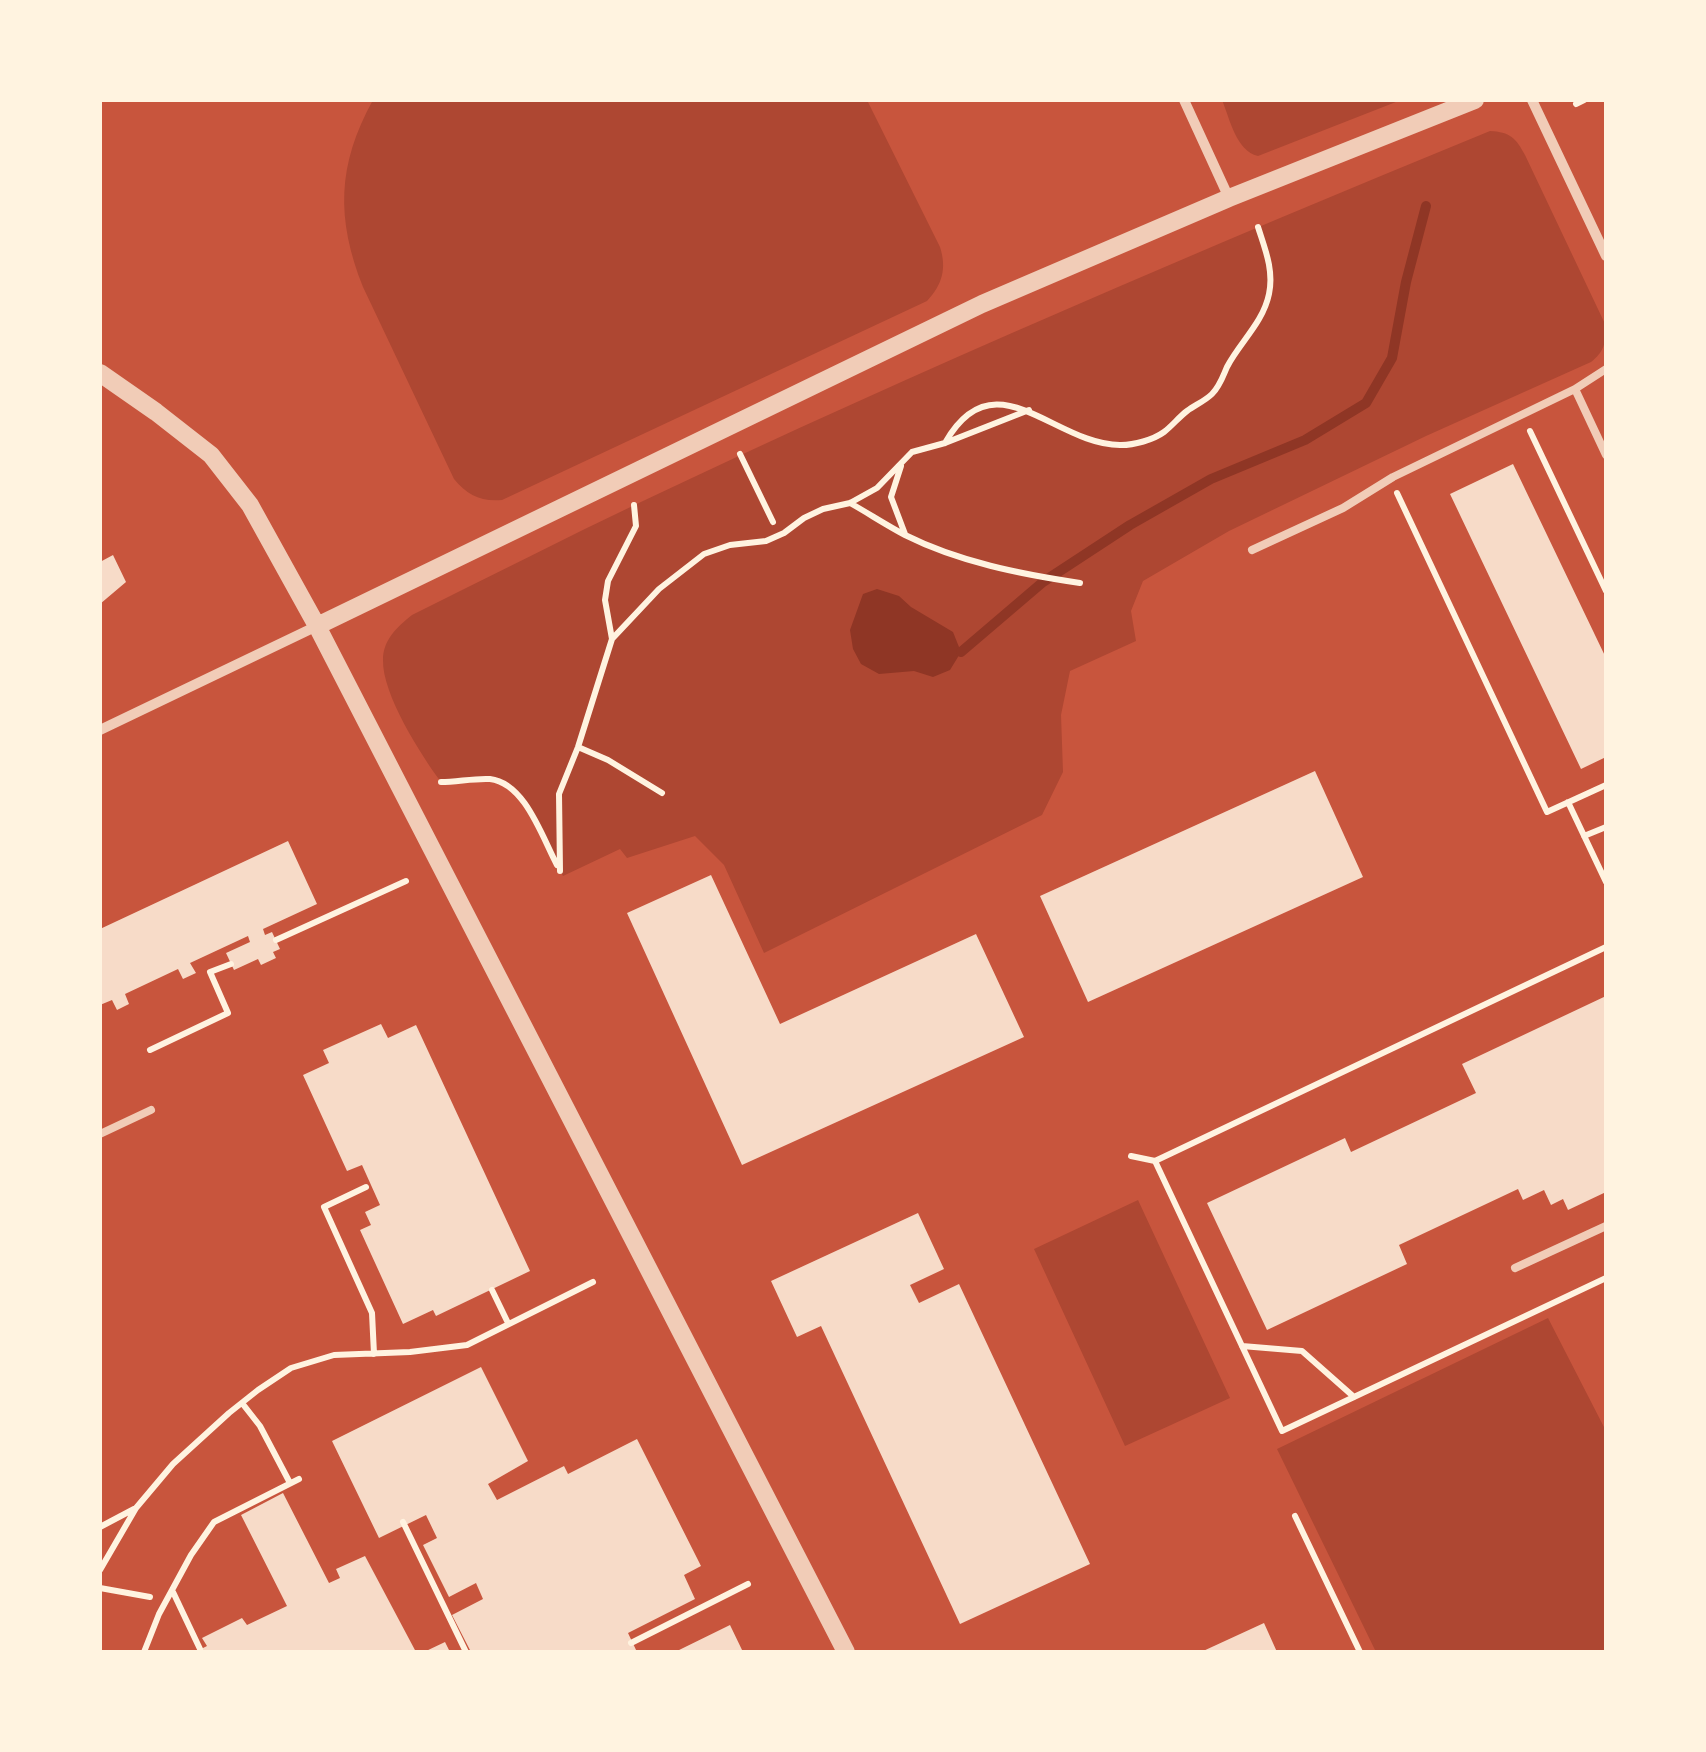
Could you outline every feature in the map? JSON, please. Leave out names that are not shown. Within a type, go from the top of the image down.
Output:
[{"type":"street","points":[[1184,100],[1229,198]]},
{"type":"street","points":[[100,730],[982,304],[1229,198],[1475,100]]},
{"type":"street","points":[[1532,100],[1606,256]]},
{"type":"street","points":[[100,373],[210,454],[250,505],[317,626],[846,1652]]},
{"type":"lane","points":[[1252,550],[1343,508],[1393,476],[1574,389],[1606,369]]},
{"type":"lane","points":[[1574,389],[1606,455]]},
{"type":"lane","points":[[100,1134],[151,1110]]},
{"type":"lane","points":[[1515,1268],[1606,1226]]},
{"type":"path","points":[[945,444],[960,420],[973,411],[999,405],[1029,410],[1080,436],[1120,446],[1143,442],[1164,432],[1217,388],[1260,319],[1269,295],[1271,268],[1258,227]]},
{"type":"path","points":[[905,535],[891,498],[906,457],[1029,410]]},
{"type":"path","points":[[1540,424],[1530,430],[1606,591]]},
{"type":"path","points":[[740,454],[772,522]]},
{"type":"path","points":[[441,782],[490,779],[509,785],[523,800],[560,871],[559,794],[612,639],[659,589],[704,554],[730,545],[766,541],[784,533],[804,518],[850,503],[876,488],[901,465]]},
{"type":"path","points":[[1412,486],[1397,493],[1547,812],[1605,788]]},
{"type":"path","points":[[850,503],[905,535],[950,554],[1022,574],[1080,583]]},
{"type":"path","points":[[612,639],[605,600],[608,582],[636,526],[634,505]]},
{"type":"path","points":[[578,747],[608,760],[662,793]]},
{"type":"path","points":[[1568,802],[1606,882]]},
{"type":"path","points":[[1584,836],[1606,827]]},
{"type":"path","points":[[276,940],[406,880]]},
{"type":"path","points":[[1131,1156],[1155,1160],[1606,947]]},
{"type":"path","points":[[150,1050],[228,1014],[210,972],[230,964]]},
{"type":"path","points":[[1155,1160],[1282,1432],[1606,1278]]},
{"type":"path","points":[[366,1187],[324,1206],[372,1314],[374,1354]]},
{"type":"path","points":[[100,1570],[136,1508],[173,1464],[242,1403],[291,1368],[334,1355],[466,1345],[593,1282]]},
{"type":"path","points":[[492,1290],[508,1323]]},
{"type":"path","points":[[1242,1346],[1302,1350],[1354,1397]]},
{"type":"path","points":[[242,1403],[260,1426],[290,1483]]},
{"type":"path","points":[[144,1652],[191,1555],[214,1522],[298,1479]]},
{"type":"path","points":[[100,1527],[136,1508]]},
{"type":"path","points":[[1295,1516],[1360,1652]]},
{"type":"path","points":[[403,1522],[466,1652]]},
{"type":"path","points":[[631,1643],[748,1584]]},
{"type":"path","points":[[100,1588],[150,1597]]},
{"type":"path","points":[[172,1591],[200,1649]]},
{"type":"shaded area","points":[[373,100],[867,100],[940,247],[942,276],[927,301],[502,500],[481,498],[454,479],[354,262],[344,192],[352,147]]},
{"type":"shaded area","points":[[1222,100],[1401,100],[1258,156],[1239,141]]},
{"type":"shaded area","points":[[1490,131],[1512,137],[1525,155],[1606,326],[1601,351],[1591,362],[1229,531],[1143,581],[1131,611],[1136,641],[1070,671],[1061,715],[1063,772],[1042,815],[764,953],[724,865],[695,836],[627,858],[620,849],[563,876],[529,811],[509,785],[481,780],[441,782],[404,724],[389,690],[383,660],[388,640],[412,615],[614,515],[853,404]]},
{"type":"shaded area","points":[[877,589],[899,596],[953,632],[961,652],[950,670],[933,677],[914,671],[879,674],[861,664],[850,630],[863,594]]},
{"type":"shaded area","points":[[1138,1200],[1230,1398],[1125,1446],[1034,1249]]},
{"type":"shaded area","points":[[1548,1318],[1606,1431],[1606,1652],[1376,1652],[1277,1449]]},
{"type":"building","points":[[1513,464],[1606,658],[1606,757],[1581,769],[1450,494]]},
{"type":"building","points":[[113,555],[126,582],[100,604],[100,562]]},
{"type":"building","points":[[1315,771],[1363,877],[1088,1002],[1040,896]]},
{"type":"building","points":[[288,841],[317,904],[263,929],[265,935],[272,932],[280,949],[273,952],[276,958],[261,965],[258,959],[234,970],[226,953],[250,942],[248,936],[190,963],[196,973],[183,979],[178,969],[125,994],[129,1004],[117,1010],[112,1000],[100,1005],[100,929]]},
{"type":"building","points":[[711,875],[780,1024],[976,934],[1024,1037],[742,1165],[627,913]]},
{"type":"building","points":[[1606,996],[1606,1192],[1568,1210],[1563,1199],[1551,1205],[1544,1190],[1523,1200],[1518,1189],[1399,1245],[1407,1264],[1267,1330],[1207,1203],[1345,1138],[1351,1152],[1476,1093],[1462,1064]]},
{"type":"building","points":[[381,1024],[388,1038],[416,1025],[530,1271],[436,1316],[433,1310],[403,1324],[360,1230],[371,1225],[365,1212],[380,1205],[362,1165],[347,1171],[303,1075],[329,1063],[323,1050]]},
{"type":"building","points":[[918,1213],[944,1269],[910,1285],[919,1303],[959,1284],[1090,1564],[960,1624],[821,1326],[797,1337],[771,1281]]},
{"type":"building","points":[[481,1367],[528,1461],[488,1484],[497,1500],[564,1466],[568,1474],[637,1439],[701,1566],[684,1575],[695,1599],[628,1633],[637,1652],[471,1652],[452,1615],[483,1599],[476,1583],[449,1597],[423,1545],[437,1538],[426,1515],[379,1538],[332,1441]]},
{"type":"building","points":[[283,1493],[329,1583],[340,1578],[336,1569],[365,1556],[416,1652],[195,1652],[207,1646],[202,1638],[242,1618],[247,1625],[287,1606],[241,1515]]},
{"type":"building","points":[[1264,1623],[1277,1652],[1201,1652]]},
{"type":"building","points":[[730,1625],[743,1652],[675,1652]]},
{"type":"building","points":[[445,1642],[450,1652],[424,1652]]},
{"type":"waterway","points":[[961,652],[1043,582],[1130,525],[1211,479],[1305,440],[1366,403],[1392,358],[1426,206]]}]
